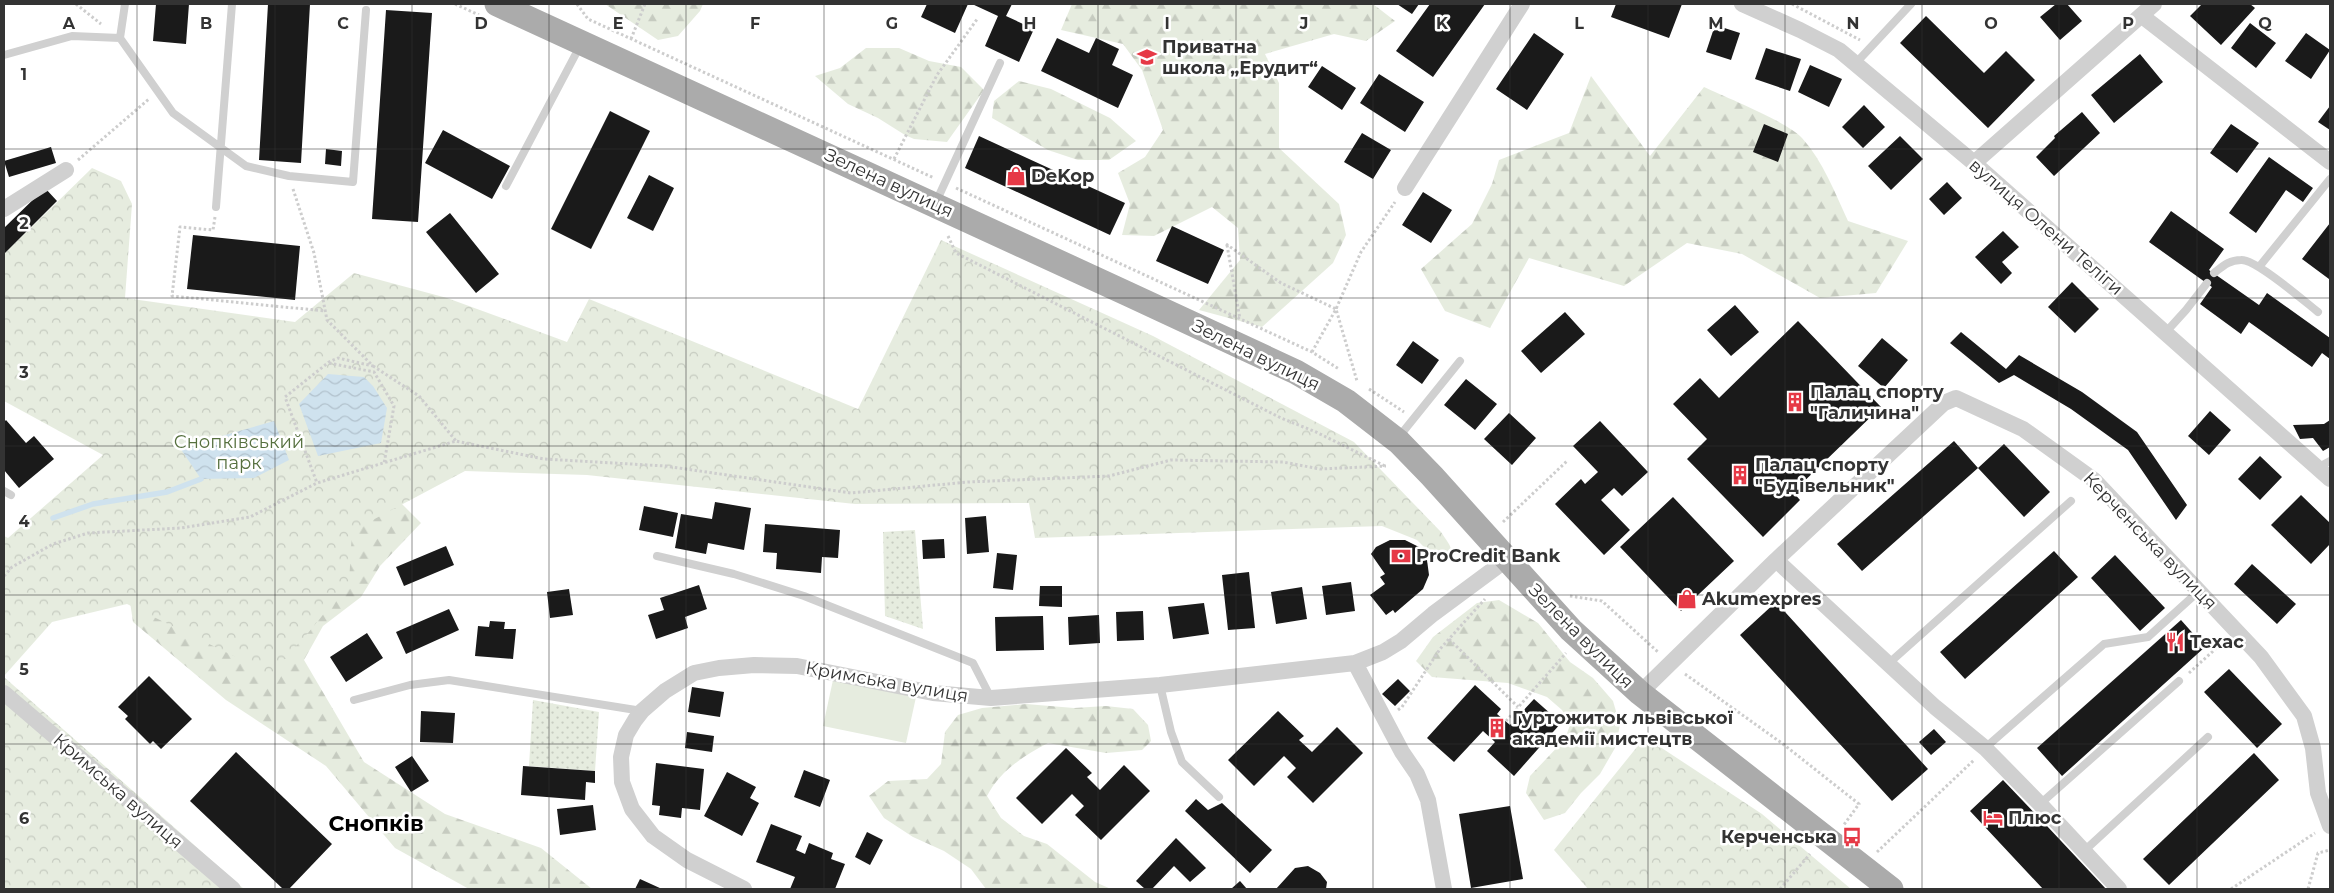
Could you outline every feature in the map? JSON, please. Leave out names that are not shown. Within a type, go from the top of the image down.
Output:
[{"type":"main road","name":"Зелена вулиця","points":[[497,4],[935,204],[1296,372],[1346,401],[1396,440],[1432,476],[1571,630],[1640,693],[1892,889]]},
{"type":"street","points":[[1405,188],[1522,4]]},
{"type":"street","name":"вулиця Олени Теліги","points":[[1742,4],[1839,50],[1974,163],[2166,332],[2324,464],[2330,479]]},
{"type":"street","points":[[1974,163],[2154,4]]},
{"type":"street","points":[[2142,16],[2330,162]]},
{"type":"street","points":[[4,209],[66,170]]},
{"type":"street","name":"Керченська вулиця","points":[[1640,693],[1776,560],[1944,403],[1956,398],[2023,429],[2094,480],[2261,657],[2304,716],[2313,748],[2318,793],[2330,823]]},
{"type":"street","name":"Кримська вулиця","points":[[744,889],[687,860],[653,836],[632,809],[622,782],[621,757],[626,735],[642,711],[665,691],[694,673],[719,668],[754,665],[797,666],[933,693],[991,698],[1160,685],[1355,663],[1383,652],[1401,641],[1430,610],[1506,560]]},
{"type":"street","points":[[1776,560],[1888,664],[1985,748],[2119,889]]},
{"type":"street","points":[[1355,663],[1384,718],[1417,774],[1428,800],[1444,889]]},
{"type":"street","name":"Кримська вулиця","points":[[4,693],[233,889]]},
{"type":"lane","points":[[125,4],[120,38],[173,113],[246,166],[289,176],[353,182],[366,10]]},
{"type":"lane","points":[[216,208],[232,4]]},
{"type":"lane","points":[[1855,64],[1911,4]]},
{"type":"lane","points":[[4,55],[72,36],[120,38]]},
{"type":"lane","points":[[506,186],[582,43]]},
{"type":"lane","points":[[935,204],[1000,63]]},
{"type":"lane","points":[[2259,267],[2330,179]]},
{"type":"lane","points":[[2214,273],[2226,263],[2242,259],[2259,267],[2318,312]]},
{"type":"lane","points":[[2166,332],[2207,283]]},
{"type":"lane","points":[[1396,440],[1460,361]]},
{"type":"lane","points":[[4,491],[11,495]]},
{"type":"lane","points":[[1888,664],[2071,501]]},
{"type":"lane","points":[[657,556],[734,574],[804,596],[973,663],[991,698]]},
{"type":"lane","points":[[1985,748],[2104,644],[2148,637],[2200,591]]},
{"type":"lane","points":[[354,700],[410,685],[448,680],[642,711]]},
{"type":"lane","points":[[2040,804],[2179,681]]},
{"type":"lane","points":[[1160,685],[1171,732],[1182,762],[1219,797]]},
{"type":"lane","points":[[2082,852],[2208,737]]},
{"type":"path","points":[[76,4],[120,38]]},
{"type":"path","points":[[577,4],[588,19],[939,180]]},
{"type":"path","points":[[632,39],[645,4]]},
{"type":"path","points":[[1792,4],[1856,36],[1869,48]]},
{"type":"path","points":[[894,159],[937,75],[978,18]]},
{"type":"path","points":[[66,170],[144,103]]},
{"type":"path","points":[[289,176],[314,253],[327,320],[373,366],[418,396],[456,441]]},
{"type":"path","points":[[1312,352],[1336,309],[1360,252],[1405,188]]},
{"type":"path","points":[[216,208],[213,230],[180,227],[172,296],[325,311]]},
{"type":"path","points":[[4,576],[12,567],[53,544],[88,533],[181,528],[250,517],[317,483],[456,441],[544,459],[665,466],[851,493],[968,482],[1109,476],[1171,460],[1283,462],[1320,469],[1386,466],[1316,432],[1264,410],[956,253],[946,231]]},
{"type":"path","points":[[1240,319],[1226,244],[1281,283],[1336,309],[1357,381]]},
{"type":"path","points":[[317,483],[285,397],[329,362],[338,358],[373,366]]},
{"type":"path","points":[[329,362],[374,372],[394,406],[384,464]]},
{"type":"path","points":[[1500,524],[1567,461]]},
{"type":"path","points":[[1567,595],[1602,601],[1661,655]]},
{"type":"path","points":[[1384,718],[1402,707],[1440,649],[1487,598]]},
{"type":"path","points":[[2179,681],[2237,631]]},
{"type":"path","points":[[1449,639],[1518,707]]},
{"type":"path","points":[[1506,721],[1567,652]]},
{"type":"path","points":[[1681,670],[1783,744],[1858,804],[1842,828]]},
{"type":"path","points":[[1874,855],[1985,748]]},
{"type":"path","points":[[2230,889],[2296,848],[2330,823]]},
{"type":"path","points":[[1780,889],[1815,848]]},
{"type":"path","points":[[2308,889],[2318,853],[2330,850]]},
{"type":"green space","points":[[605,4],[703,4],[700,11],[678,36],[658,40]]},
{"type":"green space","points":[[1072,4],[1373,4],[1395,21],[1366,41],[1334,34],[1265,54],[1279,83],[1279,148],[1339,204],[1346,235],[1333,263],[1262,327],[1199,310],[1240,260],[1238,228],[1212,207],[1154,236],[1122,235],[1130,204],[1118,173],[1145,157],[1163,130],[1142,70],[1123,44],[1061,30]]},
{"type":"green space","points":[[866,48],[899,48],[929,61],[961,67],[984,90],[947,142],[914,139],[878,118],[848,104],[815,76],[840,68]]},
{"type":"green space","points":[[1591,76],[1650,156],[1704,87],[1770,117],[1794,131],[1802,138],[1816,157],[1848,221],[1908,241],[1876,293],[1820,298],[1742,254],[1687,243],[1624,286],[1529,258],[1490,328],[1445,311],[1421,269],[1472,224],[1492,184],[1499,160],[1569,133]]},
{"type":"green space","points":[[1019,81],[1051,89],[1110,118],[1136,141],[1109,160],[1078,160],[1048,150],[992,118],[994,101]]},
{"type":"green space","name":"Снопківський парк","points":[[92,168],[121,181],[132,204],[125,298],[295,322],[354,273],[447,298],[567,342],[589,299],[858,409],[941,240],[1153,336],[1354,442],[1441,532],[1449,543],[1450,558],[1447,562],[1436,559],[1417,540],[1382,526],[1035,538],[1029,503],[855,504],[587,475],[465,471],[352,531],[349,583],[308,633],[269,676],[242,660],[127,604],[52,622],[4,676],[4,536],[8,538],[103,455],[4,401],[4,254]]},
{"type":"green space","points":[[399,501],[421,523],[380,566],[361,597],[323,626],[304,660],[364,762],[445,814],[541,848],[592,889],[469,889],[395,848],[326,766],[226,700],[133,622],[126,575]]},
{"type":"green space","points":[[915,530],[923,629],[885,616],[883,532]]},
{"type":"green space","points":[[1499,600],[1538,623],[1570,662],[1593,678],[1613,701],[1620,725],[1615,748],[1600,774],[1565,813],[1544,820],[1526,793],[1530,776],[1565,739],[1570,725],[1562,710],[1547,697],[1508,683],[1432,677],[1416,661],[1433,637],[1477,603]]},
{"type":"green space","points":[[4,677],[244,889],[4,889]]},
{"type":"green space","points":[[833,680],[916,697],[906,743],[823,726]]},
{"type":"green space","points":[[533,700],[599,712],[595,771],[529,766]]},
{"type":"green space","points":[[1026,704],[1074,708],[1106,706],[1133,709],[1148,725],[1151,741],[1142,750],[1106,753],[1048,743],[1013,765],[998,779],[987,796],[1001,818],[1024,836],[1047,844],[1095,882],[1111,889],[986,889],[971,869],[944,851],[913,837],[884,818],[869,796],[888,781],[927,779],[941,764],[945,732],[958,715],[982,708]]},
{"type":"green space","points":[[1645,737],[1762,814],[1851,889],[1588,889],[1554,850]]},
{"type":"water","points":[[328,374],[364,377],[373,386],[387,408],[381,443],[318,456],[299,404]]},
{"type":"water","points":[[274,421],[289,460],[254,478],[201,479],[180,448]]},
{"type":"building","points":[[156,4],[189,4],[186,44],[153,41]]},
{"type":"building","points":[[268,4],[310,4],[301,163],[259,160]]},
{"type":"building","points":[[927,4],[968,4],[955,33],[921,17]]},
{"type":"building","points":[[972,4],[1012,4],[1006,16],[1034,29],[1019,62],[985,46],[998,16]]},
{"type":"building","points":[[1397,4],[1419,4],[1412,14]]},
{"type":"building","points":[[1430,4],[1485,4],[1433,77],[1396,51]]},
{"type":"building","points":[[1616,4],[1682,4],[1669,38],[1611,17]]},
{"type":"building","points":[[2056,4],[2067,4],[2082,21],[2060,40],[2040,17]]},
{"type":"building","points":[[2202,4],[2250,4],[2255,8],[2221,45],[2190,16]]},
{"type":"building","points":[[386,10],[432,13],[418,222],[372,219]]},
{"type":"building","points":[[1926,16],[1984,73],[2006,51],[2035,80],[1988,128],[1900,43]]},
{"type":"building","points":[[2250,23],[2276,43],[2256,68],[2231,48]]},
{"type":"building","points":[[1715,25],[1740,33],[1731,60],[1706,52]]},
{"type":"building","points":[[1534,33],[1564,54],[1527,110],[1496,89]]},
{"type":"building","points":[[2306,33],[2330,50],[2311,79],[2285,61]]},
{"type":"building","points":[[1057,38],[1089,53],[1096,38],[1119,49],[1112,65],[1133,75],[1118,108],[1041,71]]},
{"type":"building","points":[[1766,48],[1801,59],[1790,91],[1755,79]]},
{"type":"building","points":[[2140,54],[2163,82],[2114,123],[2091,95]]},
{"type":"building","points":[[1810,65],[1842,79],[1829,107],[1798,92]]},
{"type":"building","points":[[1322,66],[1356,88],[1342,110],[1308,87]]},
{"type":"building","points":[[1379,74],[1424,102],[1405,132],[1360,103]]},
{"type":"building","points":[[1864,105],[1885,127],[1863,148],[1842,127]]},
{"type":"building","points":[[2330,106],[2330,130],[2318,122]]},
{"type":"building","points":[[610,111],[650,131],[591,249],[551,229]]},
{"type":"building","points":[[2082,112],[2100,133],[2054,176],[2036,157],[2055,138],[2054,136]]},
{"type":"building","points":[[1764,124],[1788,134],[1778,162],[1753,152]]},
{"type":"building","points":[[2231,124],[2259,143],[2237,173],[2210,153]]},
{"type":"building","points":[[443,130],[510,166],[492,199],[425,163]]},
{"type":"building","points":[[1362,133],[1391,150],[1373,179],[1344,162]]},
{"type":"building","points":[[979,136],[1125,203],[1110,235],[965,168]]},
{"type":"building","points":[[1900,136],[1923,159],[1891,190],[1868,166]]},
{"type":"building","points":[[51,147],[56,163],[9,177],[4,161]]},
{"type":"building","points":[[326,149],[342,151],[341,166],[325,164]]},
{"type":"building","points":[[2269,157],[2313,188],[2303,202],[2286,190],[2256,233],[2229,213]]},
{"type":"building","points":[[649,175],[674,188],[653,231],[627,218]]},
{"type":"building","points":[[1947,182],[1962,198],[1944,215],[1929,199]]},
{"type":"building","points":[[45,188],[57,201],[4,254],[4,228]]},
{"type":"building","points":[[1423,192],[1452,210],[1431,243],[1402,225]]},
{"type":"building","points":[[2171,211],[2224,249],[2209,270],[2259,305],[2267,293],[2330,338],[2330,359],[2322,353],[2312,367],[2249,322],[2241,334],[2200,304],[2212,287],[2149,242]]},
{"type":"building","points":[[450,213],[499,274],[476,293],[426,232]]},
{"type":"building","points":[[2330,223],[2330,277],[2329,279],[2302,259]]},
{"type":"building","points":[[1172,226],[1224,250],[1208,284],[1156,261]]},
{"type":"building","points":[[2003,231],[2019,247],[2002,262],[2012,273],[2001,284],[1975,257]]},
{"type":"building","points":[[193,235],[300,246],[295,300],[187,289]]},
{"type":"building","points":[[2072,282],[2099,309],[2075,333],[2048,307]]},
{"type":"building","points":[[1735,305],[1759,332],[1731,356],[1707,330]]},
{"type":"building","points":[[1565,312],[1585,334],[1541,373],[1521,351]]},
{"type":"building","name":"Палац спорту \"Галичина\"","points":[[1798,321],[1881,407],[1793,492],[1800,500],[1763,537],[1687,459],[1707,439],[1673,404],[1700,378],[1719,398]]},
{"type":"building","points":[[1961,332],[2006,369],[2019,355],[2082,392],[2137,432],[2187,505],[2176,520],[2128,450],[2071,409],[2014,375],[1999,383],[1950,343]]},
{"type":"building","points":[[1882,338],[1908,360],[1884,388],[1858,366]]},
{"type":"building","points":[[1413,341],[1439,360],[1422,384],[1396,365]]},
{"type":"building","points":[[1466,379],[1497,404],[1475,430],[1444,405]]},
{"type":"building","points":[[2210,411],[2231,430],[2209,455],[2188,436]]},
{"type":"building","points":[[1509,413],[1536,438],[1512,465],[1484,439]]},
{"type":"building","points":[[6,420],[26,443],[34,436],[54,459],[19,488],[4,470],[4,422]]},
{"type":"building","points":[[2330,420],[2330,447],[2323,451],[2313,438],[2300,439],[2293,425],[2324,424]]},
{"type":"building","points":[[1600,421],[1648,472],[1622,496],[1614,488],[1601,500],[1630,530],[1604,555],[1555,504],[1581,479],[1585,484],[1598,472],[1573,446]]},
{"type":"building","points":[[1954,441],[1978,468],[1862,571],[1837,544]]},
{"type":"building","points":[[2004,444],[2050,492],[2024,517],[1978,468]]},
{"type":"building","points":[[2260,456],[2282,477],[2260,500],[2238,479]]},
{"type":"building","points":[[2301,495],[2330,523],[2330,544],[2311,564],[2271,525]]},
{"type":"building","points":[[1673,497],[1734,561],[1681,611],[1620,547]]},
{"type":"building","points":[[715,502],[751,508],[744,550],[708,543],[706,554],[675,548],[681,514],[712,519]]},
{"type":"building","points":[[644,506],[678,513],[673,537],[639,530]]},
{"type":"building","points":[[986,516],[989,552],[967,554],[965,518]]},
{"type":"building","points":[[765,524],[840,530],[838,558],[822,557],[821,573],[776,569],[777,553],[763,552]]},
{"type":"building","points":[[944,539],[945,558],[923,559],[922,540]]},
{"type":"building","points":[[1390,540],[1405,540],[1419,547],[1427,560],[1429,575],[1423,589],[1395,613],[1393,610],[1386,615],[1370,595],[1385,584],[1380,577],[1385,574],[1371,554],[1376,547]]},
{"type":"building","points":[[446,546],[454,565],[404,586],[396,567]]},
{"type":"building","points":[[2054,551],[2078,577],[1965,679],[1940,652]]},
{"type":"building","points":[[997,553],[1017,555],[1013,590],[993,588]]},
{"type":"building","points":[[2115,555],[2165,608],[2140,631],[2091,578]]},
{"type":"building","points":[[2252,564],[2296,604],[2277,624],[2234,584]]},
{"type":"building","points":[[1249,572],[1255,628],[1228,630],[1222,575]]},
{"type":"building","points":[[1351,582],[1355,611],[1326,615],[1322,586]]},
{"type":"building","points":[[699,585],[707,609],[685,617],[688,628],[656,639],[648,615],[664,610],[660,598]]},
{"type":"building","points":[[1040,586],[1062,586],[1062,607],[1039,606]]},
{"type":"building","points":[[1302,587],[1307,619],[1276,624],[1271,592]]},
{"type":"building","points":[[569,589],[573,615],[550,618],[547,592]]},
{"type":"building","points":[[1776,602],[1928,769],[1892,801],[1740,635]]},
{"type":"building","points":[[1204,603],[1209,634],[1173,639],[1168,607]]},
{"type":"building","points":[[449,609],[459,630],[406,654],[396,632]]},
{"type":"building","points":[[1143,611],[1144,640],[1117,641],[1116,612]]},
{"type":"building","points":[[1099,615],[1100,643],[1069,645],[1068,617]]},
{"type":"building","points":[[1043,616],[1044,650],[996,651],[995,617]]},
{"type":"building","points":[[2181,620],[2205,647],[2062,776],[2037,748]]},
{"type":"building","points":[[490,621],[505,622],[504,629],[516,629],[513,659],[475,656],[478,626],[489,627]]},
{"type":"building","points":[[367,633],[383,658],[346,682],[330,657]]},
{"type":"building","points":[[2229,669],[2282,724],[2257,748],[2204,692]]},
{"type":"building","points":[[149,676],[192,719],[161,749],[153,741],[150,744],[125,719],[128,716],[118,707]]},
{"type":"building","points":[[1398,679],[1410,691],[1395,706],[1382,694]]},
{"type":"building","name":"Гуртожиток львівської академії мистецтв","points":[[1475,685],[1501,709],[1497,714],[1510,725],[1534,699],[1561,723],[1514,776],[1487,751],[1495,742],[1483,731],[1454,762],[1427,738]]},
{"type":"building","points":[[692,687],[724,692],[720,717],[688,712]]},
{"type":"building","points":[[421,711],[455,713],[453,743],[420,742]]},
{"type":"building","points":[[1278,711],[1304,736],[1299,740],[1312,752],[1337,727],[1363,753],[1313,803],[1287,777],[1296,768],[1284,756],[1254,786],[1228,760]]},
{"type":"building","points":[[1934,729],[1946,742],[1931,755],[1919,742]]},
{"type":"building","points":[[687,732],[714,736],[712,752],[685,748]]},
{"type":"building","points":[[1066,748],[1092,773],[1087,777],[1100,790],[1124,765],[1150,791],[1101,840],[1075,815],[1084,806],[1072,794],[1042,824],[1016,798]]},
{"type":"building","points":[[236,752],[332,844],[289,889],[283,889],[190,801]]},
{"type":"building","points":[[2254,753],[2279,780],[2169,885],[2143,859]]},
{"type":"building","points":[[412,756],[429,781],[411,792],[395,767]]},
{"type":"building","points":[[656,763],[704,769],[700,810],[682,808],[681,818],[659,815],[660,806],[652,805]]},
{"type":"building","points":[[523,766],[595,771],[595,783],[586,782],[585,800],[521,795]]},
{"type":"building","points":[[804,770],[830,780],[820,807],[794,797]]},
{"type":"building","points":[[727,772],[756,787],[750,798],[759,803],[742,836],[704,816]]},
{"type":"building","points":[[2003,780],[2106,889],[2043,889],[1970,811]]},
{"type":"building","points":[[1196,799],[1208,810],[1222,803],[1272,850],[1250,873],[1185,811]]},
{"type":"building","points":[[593,805],[596,830],[560,835],[557,809]]},
{"type":"building","points":[[1510,806],[1523,879],[1471,888],[1459,814]]},
{"type":"building","points":[[771,824],[802,836],[796,850],[805,854],[809,843],[833,853],[831,859],[845,864],[835,889],[790,889],[795,877],[756,862]]},
{"type":"building","points":[[867,832],[883,840],[870,865],[855,857]]},
{"type":"building","points":[[1176,838],[1206,868],[1190,882],[1174,866],[1152,889],[1145,889],[1136,881]]},
{"type":"building","points":[[1308,866],[1320,873],[1327,882],[1326,889],[1276,889],[1295,868]]},
{"type":"building","points":[[640,879],[662,889],[635,889]]},
{"type":"building","points":[[1240,881],[1247,889],[1231,889]]},
{"type":"waterway","points":[[53,518],[93,504],[167,492],[201,479]]},
{"type":"place","name":"Приватна школа „Ерудит“","points":[[1147,57]]},
{"type":"place","name":"DeKop","points":[[1016,176]]},
{"type":"place","name":"Палац спорту \"Галичина\"","points":[[1795,402]]},
{"type":"place","name":"Палац спорту \"Будівельник\"","points":[[1740,475]]},
{"type":"place","name":"ProCredit Bank","points":[[1401,556]]},
{"type":"place","name":"Akumexpres","points":[[1687,599]]},
{"type":"place","name":"Техас","points":[[2175,642]]},
{"type":"place","name":"Гуртожиток львівської академії мистецтв","points":[[1497,728]]},
{"type":"place","name":"Плюс","points":[[1993,818]]},
{"type":"place","name":"Керченська","points":[[1852,837]]},
{"type":"district","name":"Снопків","points":[[376,823]]}]
